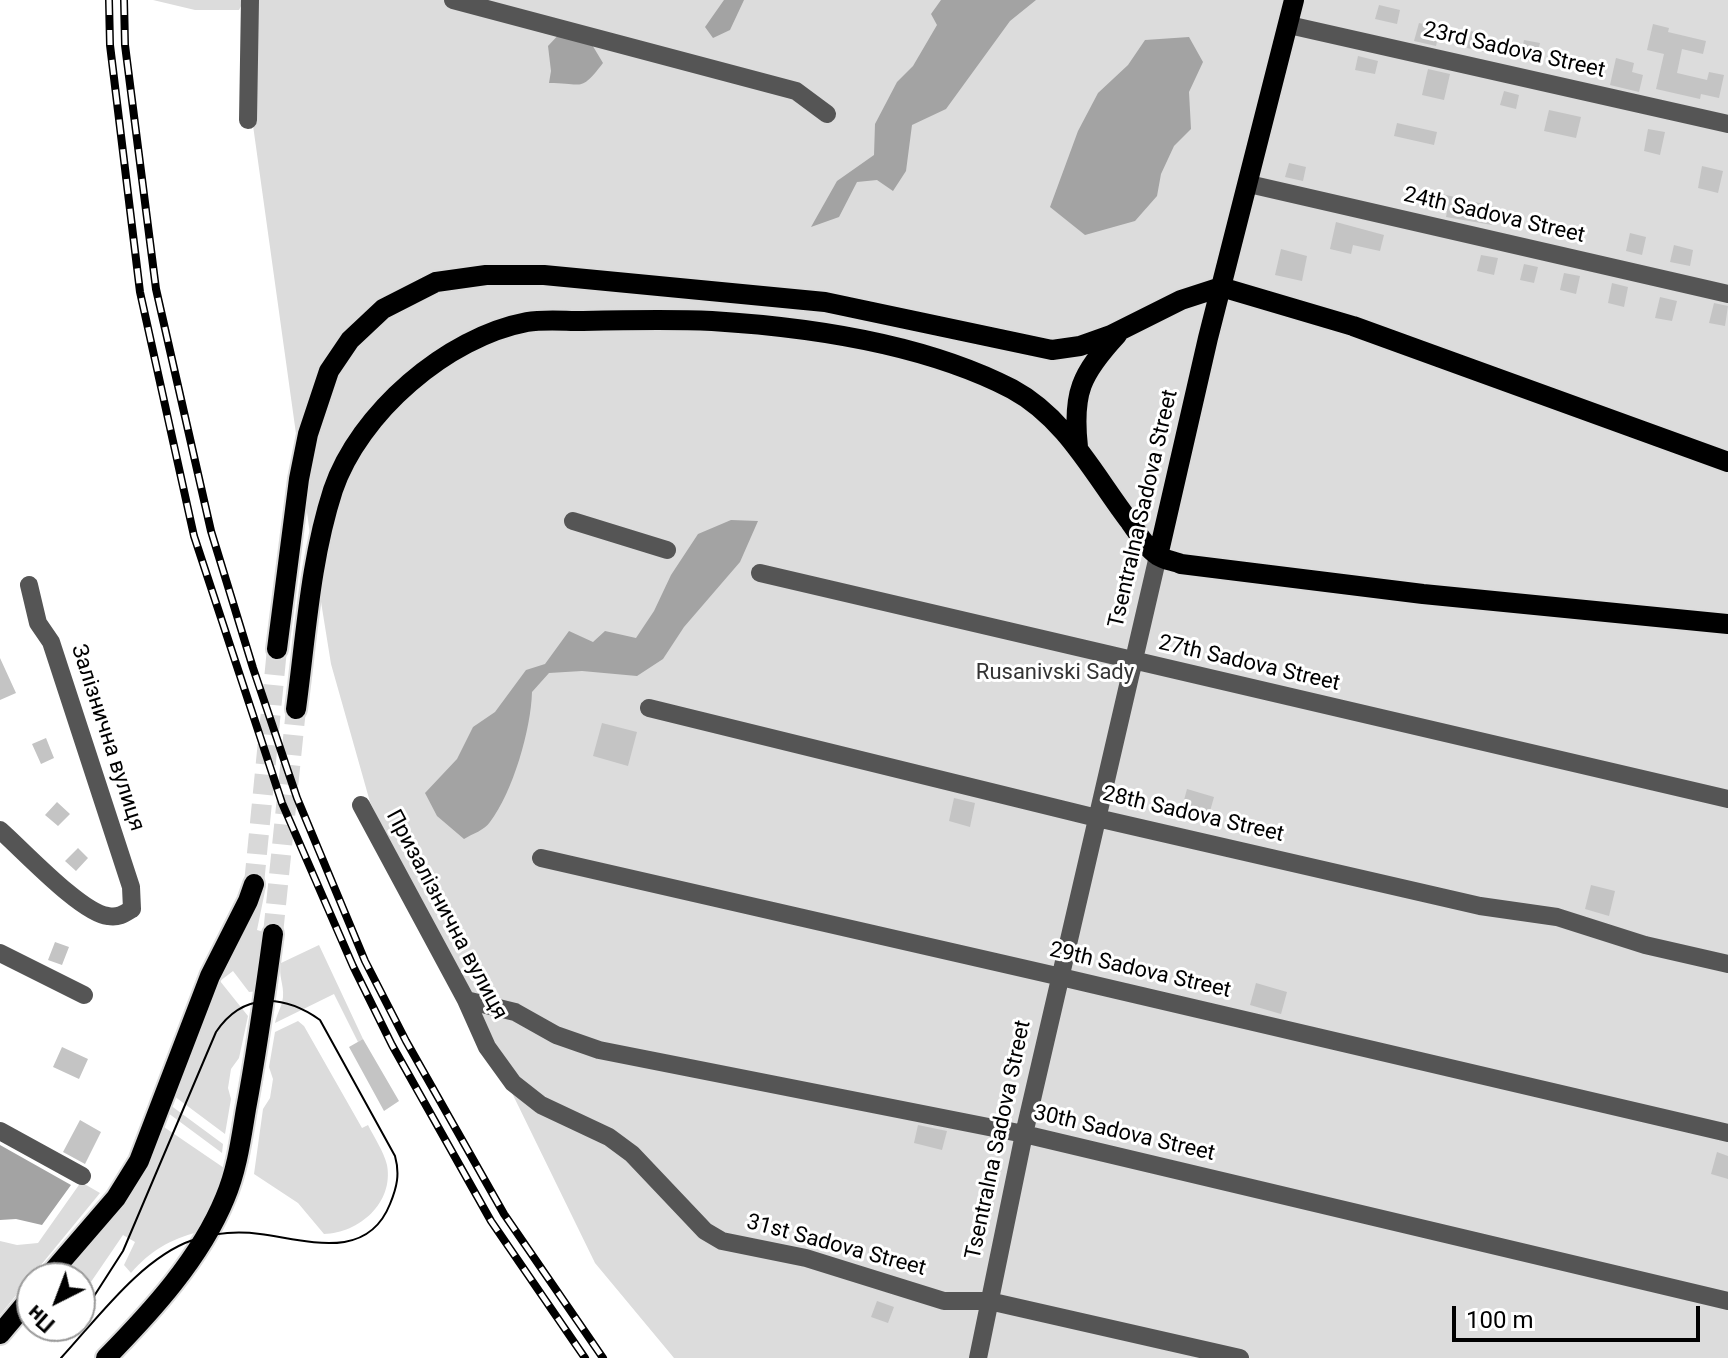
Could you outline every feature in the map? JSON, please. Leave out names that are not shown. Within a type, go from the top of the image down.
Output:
[{"type":"main road","name":"Tsentralna Sadova Street","points":[[1158,556],[1221,287],[1294,0]]},
{"type":"main road","points":[[277,649],[299,479],[311,422],[329,371],[350,340],[383,309],[436,282],[486,275],[544,275],[825,302],[1052,350],[1080,346],[1123,330],[1181,300],[1221,287],[1353,326],[1728,462]]},
{"type":"main road","points":[[296,709],[306,616],[318,546],[334,487],[357,445],[386,405],[420,373],[458,348],[492,332],[528,322],[671,319],[743,323],[836,335],[911,352],[1014,390],[1058,425],[1078,447],[1108,494],[1158,556],[1181,564],[1407,592],[1728,624]]},
{"type":"main road","points":[[1078,447],[1075,418],[1079,386],[1096,358],[1123,330]]},
{"type":"main road","points":[[61,1262],[116,1198],[139,1161],[210,976],[254,884]]},
{"type":"main road","points":[[106,1358],[169,1287],[212,1225],[226,1197],[235,1168],[251,1085],[273,934]]},
{"type":"main road","points":[[0,1334],[16,1315]]},
{"type":"street","points":[[248,120],[250,0]]},
{"type":"street","points":[[453,0],[796,91],[827,114]]},
{"type":"street","name":"23rd Sadova Street","points":[[1289,25],[1728,124]]},
{"type":"street","name":"24th Sadova Street","points":[[1249,184],[1728,294]]},
{"type":"street","points":[[573,521],[667,550]]},
{"type":"street","name":"Tsentralna Sadova Street","points":[[978,1358],[1024,1134],[1158,556]]},
{"type":"street","name":"27th Sadova Street","points":[[760,573],[1728,799]]},
{"type":"street","name":"Залізнична вулиця","points":[[0,830],[87,908],[109,916],[121,916],[132,909],[131,887],[51,642],[38,623],[29,585]]},
{"type":"street","name":"28th Sadova Street","points":[[649,708],[1097,818],[1480,906],[1557,917],[1645,945],[1728,964]]},
{"type":"street","name":"Призалізнична вулиця","points":[[361,805],[466,1000],[487,1047]]},
{"type":"street","name":"29th Sadova Street","points":[[541,858],[1728,1133]]},
{"type":"street","points":[[0,953],[84,995]]},
{"type":"street","name":"30th Sadova Street","points":[[466,1000],[515,1012],[556,1035],[599,1050],[1024,1134],[1728,1301]]},
{"type":"street","name":"31st Sadova Street","points":[[487,1047],[513,1083],[541,1105],[609,1137],[632,1154],[705,1231],[722,1241],[806,1258],[944,1301],[989,1301],[1240,1358]]},
{"type":"street","points":[[0,1131],[82,1176]]},
{"type":"green space","points":[[153,0],[244,0],[239,10],[195,10]]},
{"type":"green space","name":"Rusanivski Sady","points":[[250,0],[1728,0],[1728,1358],[674,1358],[595,1263],[370,802],[331,664],[309,527],[251,111]]},
{"type":"green space","points":[[259,885],[266,886],[257,930],[270,934],[259,991],[249,992],[233,971],[220,981],[248,1016],[239,1058],[231,1069],[228,1088],[231,1099],[225,1134],[170,1093]]},
{"type":"green space","points":[[319,945],[363,1039],[358,1042],[334,994],[275,1023],[283,997],[281,963]]},
{"type":"green space","points":[[298,1021],[304,1026],[362,1128],[368,1125],[387,1165],[385,1192],[371,1213],[350,1228],[324,1234],[298,1203],[254,1174],[263,1109],[270,1098],[273,1079],[269,1067],[275,1032]]},
{"type":"green space","points":[[166,1102],[223,1144],[222,1153],[164,1110]]},
{"type":"green space","points":[[161,1125],[227,1170],[199,1232],[161,1247],[131,1273],[124,1265],[135,1242],[123,1235],[96,1275],[96,1262],[67,1262]]},
{"type":"green space","points":[[81,1182],[100,1193],[43,1262],[16,1262],[16,1295],[0,1315],[0,1241],[17,1245],[38,1243]]},
{"type":"shaded area","points":[[724,0],[744,0],[730,30],[713,38],[705,27]]},
{"type":"shaded area","points":[[941,0],[1036,0],[1010,21],[946,109],[912,125],[906,171],[893,191],[877,180],[857,182],[839,217],[811,227],[837,181],[874,155],[875,124],[897,82],[913,66],[937,25],[931,14]]},
{"type":"shaded area","points":[[564,29],[591,43],[603,63],[585,83],[549,83],[548,46]]},
{"type":"shaded area","points":[[1189,37],[1203,62],[1189,92],[1191,129],[1174,146],[1161,174],[1157,196],[1135,221],[1085,235],[1050,207],[1078,131],[1098,93],[1128,65],[1145,40]]},
{"type":"shaded area","points":[[731,520],[758,521],[740,562],[684,627],[663,659],[637,676],[582,671],[549,673],[532,692],[519,760],[506,794],[490,822],[464,839],[437,816],[425,793],[457,759],[473,727],[495,712],[526,670],[545,664],[569,631],[593,642],[605,631],[636,638],[698,534]]},
{"type":"shaded area","points":[[0,1145],[71,1185],[42,1225],[16,1219],[0,1220]]},
{"type":"building","points":[[1379,5],[1400,10],[1397,24],[1375,19]]},
{"type":"building","points":[[1419,23],[1440,28],[1436,46],[1414,41]]},
{"type":"building","points":[[1653,24],[1669,28],[1668,32],[1706,41],[1703,54],[1682,49],[1677,73],[1707,80],[1709,72],[1724,75],[1719,98],[1701,94],[1700,99],[1656,89],[1664,54],[1647,50]]},
{"type":"building","points":[[1471,31],[1488,35],[1484,52],[1467,48]]},
{"type":"building","points":[[1524,40],[1540,43],[1535,62],[1520,59]]},
{"type":"building","points":[[1358,56],[1378,61],[1375,74],[1355,70]]},
{"type":"building","points":[[1616,58],[1634,63],[1632,72],[1643,75],[1639,92],[1610,85]]},
{"type":"building","points":[[1428,69],[1450,74],[1444,100],[1422,95]]},
{"type":"building","points":[[1504,91],[1519,95],[1516,109],[1500,105]]},
{"type":"building","points":[[1549,110],[1581,117],[1576,138],[1544,131]]},
{"type":"building","points":[[1397,123],[1437,132],[1434,145],[1394,136]]},
{"type":"building","points":[[1648,129],[1665,132],[1660,155],[1644,151]]},
{"type":"building","points":[[1289,163],[1306,167],[1303,181],[1285,177]]},
{"type":"building","points":[[1702,166],[1723,171],[1718,193],[1698,188]]},
{"type":"building","points":[[1442,194],[1496,207],[1492,225],[1446,217],[1447,212],[1438,210]]},
{"type":"building","points":[[1336,222],[1384,235],[1380,251],[1353,245],[1351,254],[1330,249]]},
{"type":"building","points":[[1630,233],[1646,237],[1642,255],[1626,251]]},
{"type":"building","points":[[1674,245],[1693,250],[1690,266],[1670,262]]},
{"type":"building","points":[[1281,249],[1307,256],[1302,281],[1275,275]]},
{"type":"building","points":[[1481,255],[1498,258],[1494,275],[1477,271]]},
{"type":"building","points":[[1524,264],[1538,267],[1534,283],[1520,280]]},
{"type":"building","points":[[1564,273],[1580,276],[1576,294],[1560,290]]},
{"type":"building","points":[[1612,283],[1628,287],[1624,307],[1608,303]]},
{"type":"building","points":[[1660,297],[1677,301],[1672,321],[1655,318]]},
{"type":"building","points":[[1714,303],[1728,306],[1725,326],[1709,323]]},
{"type":"building","points":[[0,658],[16,693],[0,700]]},
{"type":"building","points":[[602,723],[637,732],[628,766],[593,756]]},
{"type":"building","points":[[46,738],[54,758],[41,764],[32,744]]},
{"type":"building","points":[[1187,789],[1214,797],[1207,822],[1180,815]]},
{"type":"building","points":[[954,798],[975,803],[970,827],[949,821]]},
{"type":"building","points":[[57,802],[70,814],[58,826],[45,815]]},
{"type":"building","points":[[78,848],[88,858],[76,871],[65,861]]},
{"type":"building","points":[[1591,885],[1615,891],[1609,916],[1585,909]]},
{"type":"building","points":[[55,942],[69,947],[62,965],[48,960]]},
{"type":"building","points":[[1256,983],[1287,992],[1281,1014],[1250,1005]]},
{"type":"building","points":[[363,1039],[399,1101],[384,1111],[349,1047]]},
{"type":"building","points":[[62,1047],[88,1059],[79,1079],[53,1067]]},
{"type":"building","points":[[80,1120],[101,1132],[85,1164],[63,1152]]},
{"type":"building","points":[[918,1125],[947,1131],[942,1150],[914,1143]]},
{"type":"building","points":[[1717,1152],[1728,1156],[1728,1179],[1711,1174]]},
{"type":"building","points":[[877,1301],[894,1307],[888,1323],[871,1317]]},
{"type":"tunnel","points":[[254,884],[277,649]]},
{"type":"tunnel","points":[[273,934],[296,709]]},
{"type":"tram line","points":[[96,1293],[123,1251],[216,1032],[238,1010],[264,1001],[292,1005],[320,1020],[395,1156],[396,1186],[380,1222],[351,1241],[334,1243],[243,1233],[218,1234],[193,1240],[156,1260],[96,1318]]},
{"type":"tram line","points":[[61,1358],[75,1342]]},
{"type":"railway","points":[[109,0],[110,45],[140,292],[194,536],[282,803],[353,966],[392,1045],[491,1221],[585,1358]]},
{"type":"railway","points":[[124,0],[125,45],[156,289],[211,531],[297,798],[365,961],[406,1041],[504,1214],[603,1358]]}]
